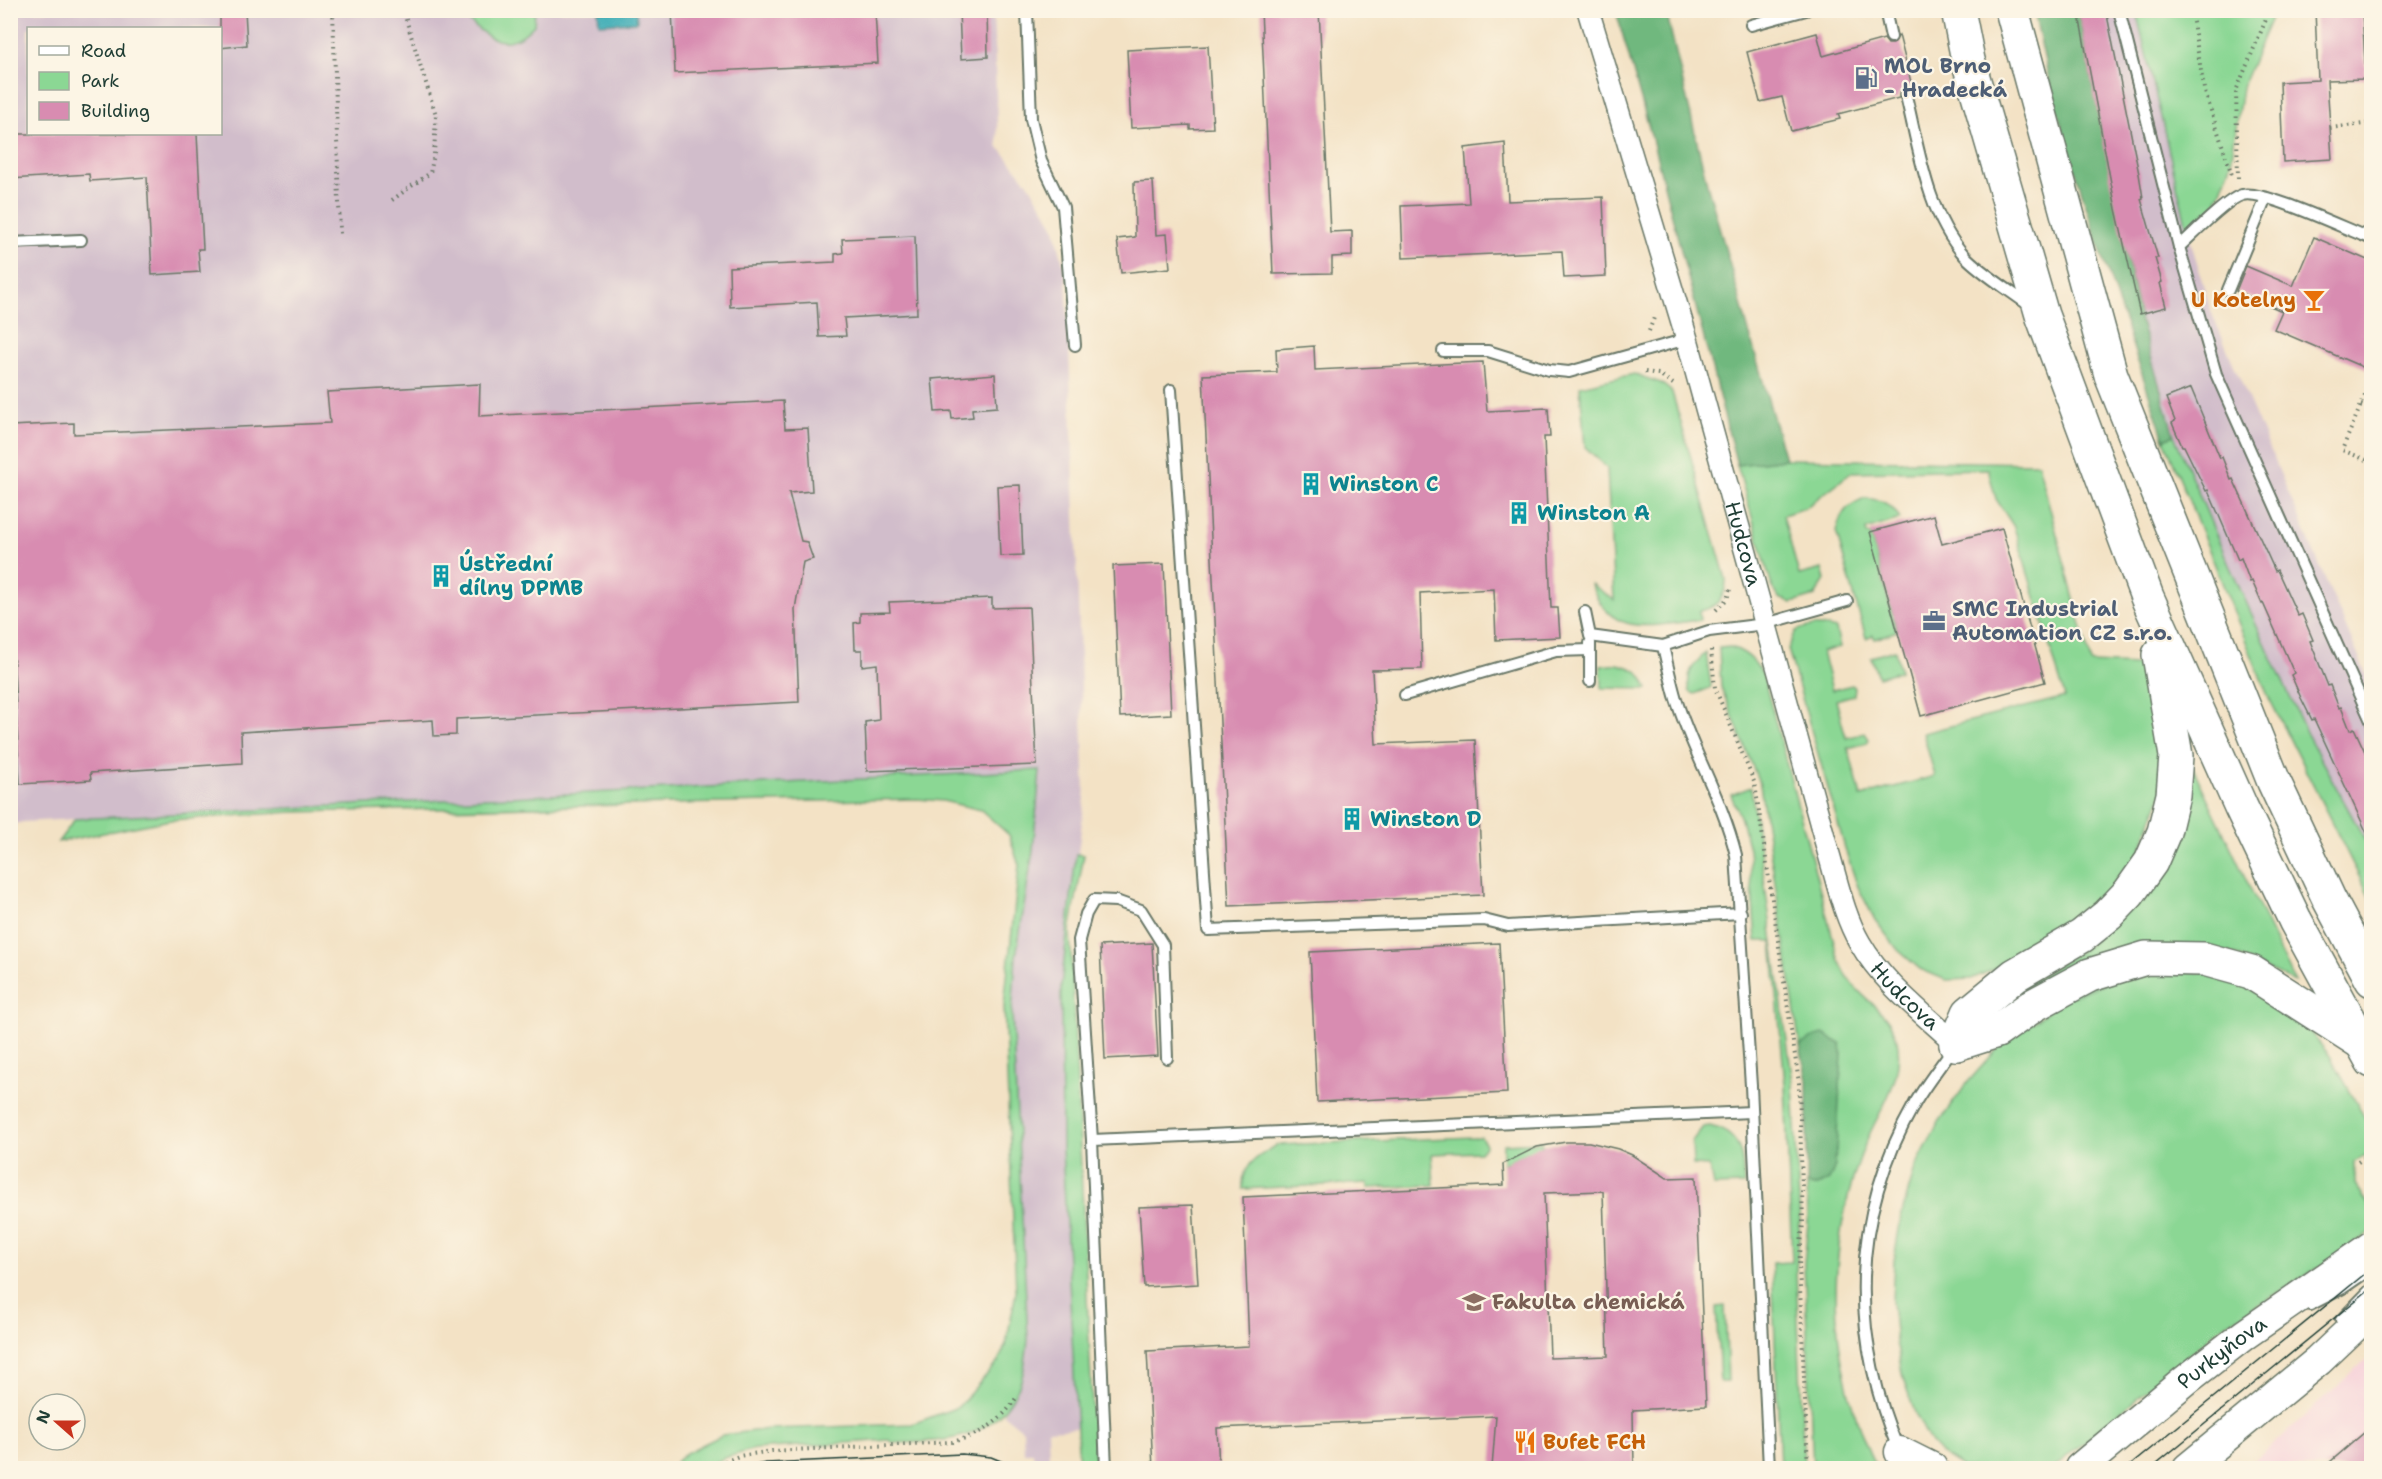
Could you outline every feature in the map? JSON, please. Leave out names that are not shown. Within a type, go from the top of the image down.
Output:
[{"type":"highway","points":[[1958,10],[1968,60],[2042,315],[2147,597],[2241,807],[2295,920],[2366,1051]]},
{"type":"highway","points":[[2012,10],[2111,375],[2274,782],[2329,899],[2372,980]]},
{"type":"highway","points":[[1956,1044],[1969,1012],[2015,975],[2082,936],[2108,915],[2129,893],[2151,862],[2164,832],[2173,795],[2176,756],[2147,597]]},
{"type":"highway","points":[[1956,1044],[1997,1031],[2034,1005],[2090,975],[2146,958],[2204,959],[2251,972],[2366,1051]]},
{"type":"street","name":"Hudcova","points":[[1588,10],[1687,339],[1828,851],[1847,912],[1859,942],[1877,969],[1956,1044]]},
{"type":"street","name":"Purkyňova","points":[[2079,1468],[2244,1335],[2372,1246]]},
{"type":"street","points":[[2188,1468],[2273,1400],[2372,1310]]},
{"type":"street","points":[[1904,1460],[1932,1468]]},
{"type":"lane","points":[[1027,10],[1031,119],[1041,161],[1063,207],[1075,345]]},
{"type":"lane","points":[[1751,26],[1806,10]]},
{"type":"lane","points":[[1885,10],[1891,37]]},
{"type":"lane","points":[[2119,10],[2179,247],[2217,374],[2372,723]]},
{"type":"lane","points":[[1906,96],[1931,195],[1948,234],[1965,257],[2042,315]]},
{"type":"lane","points":[[2179,247],[2238,196],[2253,194],[2372,239]]},
{"type":"lane","points":[[2228,290],[2266,198]]},
{"type":"lane","points":[[10,243],[81,240]]},
{"type":"lane","points":[[1443,351],[1488,351],[1549,370],[1569,372],[1687,339]]},
{"type":"lane","points":[[1171,390],[1208,930],[1484,920],[1508,926],[1741,913]]},
{"type":"lane","points":[[1590,636],[1663,646],[1709,631],[1765,624],[1847,602]]},
{"type":"lane","points":[[1585,612],[1590,636],[1590,681]]},
{"type":"lane","points":[[1663,646],[1677,701],[1729,828],[1736,855],[1752,1112],[1769,1468]]},
{"type":"lane","points":[[1405,695],[1556,651],[1590,650]]},
{"type":"lane","points":[[1106,1468],[1092,1140],[1079,940],[1086,914],[1094,900],[1116,901],[1141,910],[1163,945],[1167,1058]]},
{"type":"lane","points":[[1904,1460],[1886,1419],[1873,1375],[1864,1323],[1863,1264],[1871,1217],[1883,1174],[1900,1133],[1915,1103],[1956,1044]]},
{"type":"lane","points":[[1092,1140],[1752,1112]]},
{"type":"lane","points":[[2244,1335],[2343,1288],[2372,1268]]},
{"type":"lane","points":[[2335,1326],[2372,1288]]},
{"type":"lane","points":[[2273,1400],[2320,1343]]},
{"type":"path","points":[[333,10],[340,234]]},
{"type":"path","points":[[392,200],[430,173],[434,155],[436,115],[404,10]]},
{"type":"path","points":[[2191,10],[2204,89],[2238,196]]},
{"type":"path","points":[[2238,196],[2236,91],[2270,10]]},
{"type":"path","points":[[2365,52],[2372,51]]},
{"type":"path","points":[[2330,128],[2372,123]]},
{"type":"path","points":[[1655,314],[1648,334],[1635,342],[1640,371],[1659,374],[1673,384],[1677,390]]},
{"type":"path","points":[[2372,379],[2342,450],[2372,462]]},
{"type":"path","points":[[2361,405],[2372,409]]},
{"type":"path","points":[[1730,579],[1731,587],[1727,599],[1719,609],[1706,615],[1715,688],[1755,784],[1799,1083],[1803,1223],[1799,1265],[1808,1468]]},
{"type":"path","points":[[2358,1162],[2372,1153]]},
{"type":"path","points":[[708,1468],[739,1456],[772,1451],[952,1442],[968,1438],[988,1428],[1008,1411],[1016,1398]]},
{"type":"shaded area","points":[[11,11],[993,11],[998,146],[1028,183],[1054,225],[1066,276],[1069,348],[1085,798],[1061,987],[1062,1148],[1077,1428],[1048,1430],[1049,1460],[1034,1461],[1033,1452],[1024,1452],[1023,1430],[1003,1414],[1019,1385],[1028,1340],[1012,1013],[1016,957],[1033,850],[1040,770],[23,822],[11,825]]},
{"type":"shaded area","points":[[2078,11],[2136,11],[2187,228],[2210,309],[2371,686],[2371,851],[2307,734],[2229,565],[2174,435],[2139,316]]},
{"type":"shaded area","points":[[2371,1355],[2371,1468],[2244,1468],[2272,1446]]},
{"type":"green space","points":[[458,11],[535,11],[534,25],[523,35],[504,41],[486,34]]},
{"type":"green space","points":[[1616,11],[1666,11],[1707,184],[1785,459],[1737,465],[1651,135]]},
{"type":"green space","points":[[2034,11],[2078,11],[2139,316],[2174,435],[2164,439],[2091,222],[2052,94]]},
{"type":"green space","points":[[2136,11],[2274,11],[2242,87],[2231,164],[2215,206],[2187,228]]},
{"type":"green space","points":[[1634,374],[1661,383],[1672,392],[1726,579],[1726,585],[1719,601],[1699,611],[1700,620],[1650,626],[1622,621],[1610,614],[1599,602],[1591,584],[1614,600],[1607,468],[1585,447],[1580,386]]},
{"type":"green space","points":[[2174,435],[2229,565],[2307,734],[2371,851],[2371,900],[2268,696],[2164,439]]},
{"type":"green space","points":[[1785,459],[2038,463],[2091,663],[2137,665],[2156,707],[2163,750],[2162,793],[2135,865],[2091,913],[2002,966],[1971,979],[1946,980],[1920,969],[1898,950],[1875,920],[1858,887],[1847,855],[1788,649],[1796,631],[1816,626],[1836,629],[1840,647],[1822,652],[1832,690],[1852,685],[1855,687],[1854,695],[1836,700],[1846,738],[1865,733],[1869,739],[1867,743],[1848,748],[1861,796],[1935,776],[1923,733],[2065,697],[2014,527],[1996,499],[1988,469],[1852,472],[1805,508],[1783,515],[1799,575],[1822,569],[1825,580],[1815,596],[1792,603],[1779,598],[1772,586],[1737,465]]},
{"type":"green space","points":[[1865,498],[1885,503],[1900,519],[1866,530],[1867,535],[1871,535],[1897,631],[1875,639],[1873,635],[1866,638],[1836,531],[1846,510]]},
{"type":"green space","points":[[1731,647],[1750,658],[1763,675],[1839,961],[1853,985],[1886,1017],[1897,1040],[1898,1068],[1890,1093],[1866,1142],[1845,1209],[1836,1277],[1840,1346],[1846,1380],[1862,1435],[1877,1468],[1813,1468],[1804,1263],[1808,1223],[1807,1185],[1817,1186],[1811,1038],[1800,1046],[1760,785],[1721,687],[1719,648]]},
{"type":"green space","points":[[1895,650],[1900,671],[1878,677],[1871,657]]},
{"type":"green space","points":[[1706,653],[1711,686],[1695,694],[1690,692],[1689,675],[1697,661]]},
{"type":"green space","points":[[1618,664],[1637,672],[1648,689],[1602,688],[1601,666]]},
{"type":"green space","points":[[2193,768],[2295,982],[2228,952],[1996,1017],[1980,1019],[2021,988],[2091,944],[2188,769]]},
{"type":"green space","points":[[1040,770],[1033,850],[1016,957],[1012,1013],[1028,1340],[1019,1386],[996,1418],[966,1435],[932,1441],[893,1443],[890,1440],[755,1449],[724,1458],[703,1468],[669,1468],[686,1453],[722,1435],[769,1429],[912,1424],[958,1407],[998,1362],[1006,1344],[1016,1292],[1004,1005],[1019,865],[1009,835],[981,810],[943,801],[917,799],[293,812],[170,820],[58,842],[75,819]]},
{"type":"green space","points":[[1751,787],[1793,1083],[1800,1223],[1796,1270],[1804,1468],[1780,1468],[1772,1263],[1792,1262],[1785,1084],[1772,941],[1756,941],[1749,849],[1741,819],[1731,795]]},
{"type":"green space","points":[[1076,854],[1084,855],[1070,931],[1095,1468],[1079,1468],[1062,1148],[1061,987]]},
{"type":"green space","points":[[2139,971],[2217,973],[2278,1002],[2306,1027],[2330,1056],[2371,1129],[2371,1151],[2355,1162],[2355,1184],[2371,1210],[2371,1231],[2340,1255],[2224,1325],[2053,1468],[1963,1468],[1941,1454],[1931,1443],[1915,1413],[1903,1378],[1896,1342],[1892,1302],[1894,1261],[1901,1217],[1915,1168],[1939,1122],[1968,1082],[1999,1047],[2066,998]]},
{"type":"green space","points":[[1823,1034],[1841,1044],[1842,1054],[1835,1166],[1829,1180],[1817,1186],[1807,1185],[1807,1080],[1800,1046],[1811,1038]]},
{"type":"green space","points":[[1710,1126],[1721,1130],[1735,1141],[1741,1156],[1744,1185],[1713,1186],[1709,1166],[1693,1165],[1692,1141],[1703,1127]]},
{"type":"green space","points":[[1481,1137],[1486,1145],[1480,1152],[1432,1154],[1434,1185],[1368,1188],[1368,1183],[1243,1189],[1248,1167],[1257,1157],[1277,1145]]},
{"type":"green space","points":[[1542,1142],[1542,1146],[1503,1164],[1503,1144]]},
{"type":"green space","points":[[1725,1306],[1728,1382],[1720,1382],[1716,1307]]},
{"type":"water","points":[[598,11],[636,11],[637,22],[599,24]]},
{"type":"building","points":[[220,10],[245,10],[247,45],[222,48],[222,27],[220,27]]},
{"type":"building","points":[[672,10],[875,10],[878,63],[675,73]]},
{"type":"building","points":[[959,10],[987,10],[988,57],[961,59]]},
{"type":"building","points":[[1261,10],[1319,10],[1330,232],[1352,231],[1352,256],[1332,257],[1332,273],[1273,274]]},
{"type":"building","points":[[2078,10],[2106,10],[2139,174],[2143,198],[2141,199],[2158,258],[2155,258],[2166,307],[2140,314],[2116,209]]},
{"type":"building","points":[[2315,10],[2362,10],[2366,79],[2327,80],[2332,159],[2283,162],[2280,82],[2318,80]]},
{"type":"building","points":[[1817,33],[1823,56],[1884,39],[1888,44],[1893,44],[1899,35],[1914,94],[1909,89],[1904,89],[1899,93],[1899,98],[1838,114],[1840,119],[1791,131],[1782,97],[1760,102],[1747,52]]},
{"type":"building","points":[[1208,46],[1213,128],[1190,129],[1190,125],[1131,128],[1127,50]]},
{"type":"building","points":[[10,134],[197,135],[203,249],[198,249],[200,272],[152,275],[147,177],[90,181],[89,174],[10,179]]},
{"type":"building","points":[[1505,143],[1508,201],[1603,197],[1606,276],[1564,278],[1562,251],[1403,258],[1401,206],[1469,203],[1465,148]]},
{"type":"building","points":[[1153,181],[1156,235],[1167,234],[1170,268],[1121,273],[1117,239],[1135,237],[1134,182]]},
{"type":"building","points":[[915,236],[917,314],[844,318],[846,336],[819,337],[817,302],[730,307],[729,267],[835,262],[835,254],[843,253],[842,239]]},
{"type":"building","name":"U Kotelny","points":[[2314,237],[2372,262],[2372,371],[2274,329],[2282,311],[2236,291],[2246,266],[2293,286]]},
{"type":"building","points":[[1314,346],[1315,370],[1483,362],[1487,411],[1548,408],[1550,437],[1544,437],[1551,608],[1558,608],[1560,637],[1496,640],[1494,589],[1420,593],[1422,669],[1372,670],[1376,744],[1475,740],[1483,895],[1229,906],[1203,375],[1277,372],[1276,349]]},
{"type":"building","points":[[995,374],[997,407],[972,409],[973,417],[952,419],[951,411],[935,412],[932,379]]},
{"type":"building","name":"Ústřední dílny DPMB","points":[[480,384],[479,416],[783,401],[785,429],[808,428],[812,491],[789,493],[801,541],[807,542],[813,559],[803,562],[795,609],[799,702],[456,719],[456,735],[434,736],[433,720],[241,732],[242,763],[90,773],[91,780],[20,784],[10,589],[10,426],[74,423],[74,434],[330,423],[327,392]]},
{"type":"building","points":[[2191,388],[2220,458],[2222,457],[2231,480],[2233,479],[2275,571],[2277,570],[2298,616],[2302,614],[2328,686],[2330,685],[2339,708],[2341,707],[2350,730],[2354,728],[2372,767],[2372,844],[2314,719],[2312,720],[2301,698],[2291,675],[2294,673],[2263,603],[2252,581],[2250,582],[2241,558],[2238,560],[2208,490],[2206,491],[2172,423],[2175,421],[2166,398]]},
{"type":"building","points":[[1020,485],[1023,555],[1000,556],[997,486]]},
{"type":"building","points":[[1934,515],[1942,544],[2002,528],[2045,682],[1921,716],[1870,532]]},
{"type":"building","points":[[1164,564],[1171,714],[1120,717],[1113,566]]},
{"type":"building","points":[[992,598],[992,608],[1029,607],[1037,765],[867,771],[865,722],[879,720],[877,664],[862,666],[862,650],[855,650],[854,623],[860,622],[860,613],[890,612],[889,602]]},
{"type":"building","points":[[1152,943],[1158,1056],[1105,1059],[1100,946]]},
{"type":"building","points":[[1499,943],[1507,1093],[1317,1102],[1310,952]]},
{"type":"building","name":"Fakulta chemická","points":[[1566,1142],[1589,1142],[1632,1155],[1667,1178],[1696,1177],[1706,1406],[1633,1410],[1634,1468],[1492,1468],[1496,1416],[1217,1428],[1219,1468],[1153,1468],[1147,1351],[1249,1346],[1243,1197],[1504,1185],[1503,1164],[1537,1147]],"holes":[[[1603,1191],[1608,1356],[1550,1358],[1544,1193]]]},
{"type":"building","points":[[1193,1205],[1198,1284],[1144,1287],[1139,1207]]},
{"type":"building","points":[[2372,1426],[2372,1468],[2323,1468]]},
{"type":"tram line","points":[[2127,1468],[2372,1268]]},
{"type":"tram line","points":[[2151,1468],[2366,1292]]},
{"type":"tram line","points":[[740,1468],[766,1463],[962,1454],[991,1457],[1018,1468]]},
{"type":"place","name":"MOL Brno - Hradecká","points":[[1866,78]]},
{"type":"place","name":"U Kotelny","points":[[2314,300]]},
{"type":"place","name":"Winston C","points":[[1311,484]]},
{"type":"place","name":"Winston A","points":[[1519,513]]},
{"type":"place","name":"Ústřední dílny DPMB","points":[[441,576]]},
{"type":"place","name":"SMC Industrial Automation CZ s.r.o.","points":[[1934,621]]},
{"type":"place","name":"Winston D","points":[[1352,819]]},
{"type":"place","name":"Fakulta chemická","points":[[1474,1302]]},
{"type":"place","name":"Bufet FCH","points":[[1525,1442]]}]
